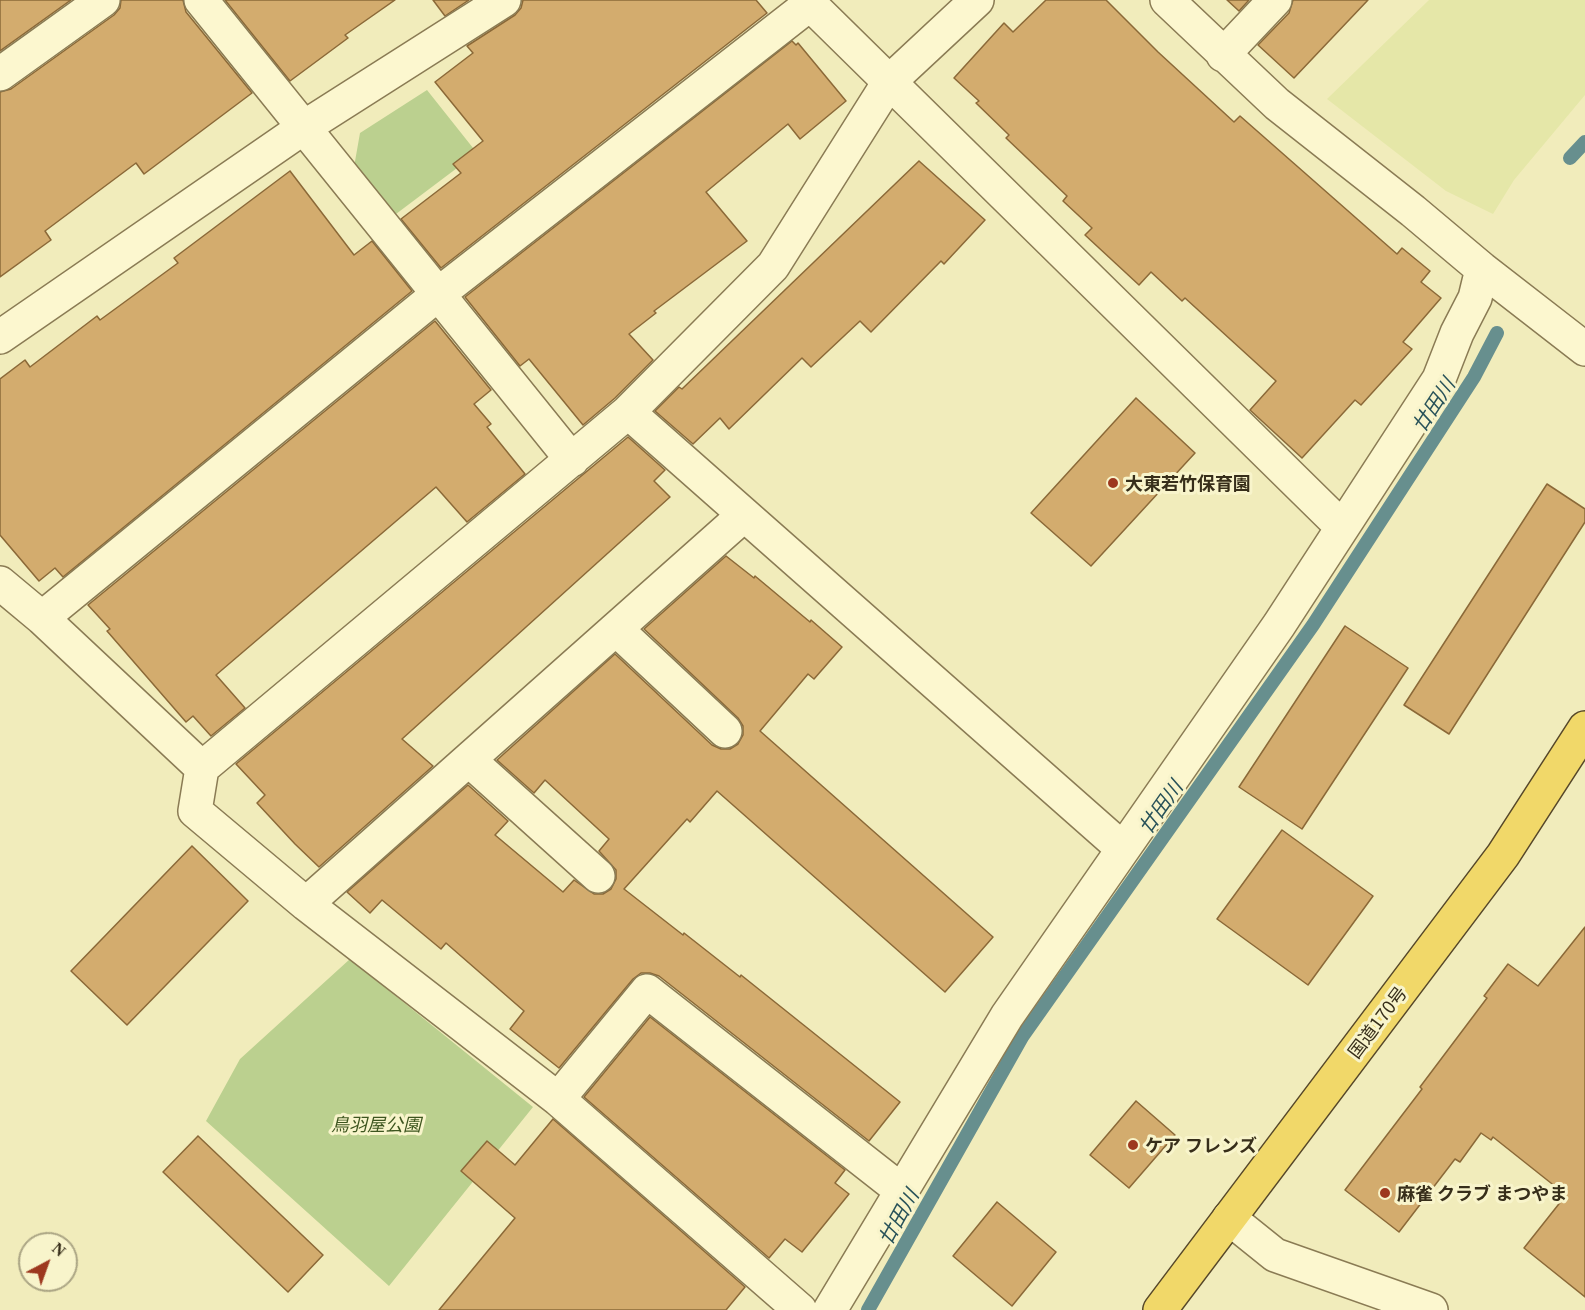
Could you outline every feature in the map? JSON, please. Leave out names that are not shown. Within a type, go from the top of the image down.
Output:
[{"type":"highway","name":"国道170号","points":[[1160,1310],[1503,855],[1585,728]]},
{"type":"street","points":[[0,74],[103,0]]},
{"type":"street","points":[[201,0],[572,460]]},
{"type":"street","points":[[0,338],[303,128],[504,0]]},
{"type":"street","points":[[800,1310],[558,1099],[306,904],[195,811],[202,768],[628,412],[773,266],[889,82],[977,0]]},
{"type":"street","points":[[1167,0],[1277,104],[1585,349]]},
{"type":"street","points":[[1223,55],[1275,0]]},
{"type":"street","points":[[42,618],[437,295],[808,2],[1342,527]]},
{"type":"street","points":[[830,1310],[1007,1016],[1279,625],[1439,379],[1457,333],[1475,298],[1482,269]]},
{"type":"street","points":[[628,412],[1122,849]]},
{"type":"street","points":[[306,904],[744,516]]},
{"type":"street","points":[[4,594],[42,618],[202,768]]},
{"type":"street","points":[[616,629],[725,731]]},
{"type":"street","points":[[469,760],[598,876]]},
{"type":"street","points":[[558,1099],[647,991],[902,1191]]},
{"type":"street","points":[[1229,1218],[1275,1255],[1431,1310]]},
{"type":"green space","points":[[1429,0],[1585,0],[1585,95],[1514,180],[1493,214],[1446,191],[1327,99]]},
{"type":"green space","points":[[427,90],[477,153],[392,217],[354,167],[360,133]]},
{"type":"green space","name":"鳥羽屋公園","points":[[350,959],[533,1107],[389,1286],[206,1121],[240,1059]]},
{"type":"building","points":[[0,0],[71,0],[0,51]]},
{"type":"building","points":[[121,0],[183,0],[186,12],[252,93],[144,174],[136,163],[45,231],[51,240],[0,277],[0,92],[11,89],[114,15],[120,8]]},
{"type":"building","points":[[225,0],[395,0],[345,35],[348,38],[290,81]]},
{"type":"building","points":[[433,0],[469,0],[445,16]]},
{"type":"building","points":[[523,0],[756,0],[767,13],[441,268],[401,219],[461,173],[453,164],[483,141],[435,82],[473,53],[467,46],[515,15],[521,8]]},
{"type":"building","points":[[1046,0],[1106,0],[1234,122],[1240,116],[1397,254],[1402,248],[1430,271],[1421,282],[1441,298],[1403,342],[1412,349],[1361,405],[1355,400],[1302,458],[1250,410],[1276,381],[1185,298],[1182,301],[1151,272],[1139,285],[1085,235],[1092,228],[1063,201],[1067,196],[1006,138],[1009,135],[976,103],[979,101],[954,78],[1004,23],[1013,32]]},
{"type":"building","points":[[1227,0],[1249,0],[1239,11]]},
{"type":"building","points":[[1293,0],[1368,0],[1294,78],[1258,45],[1289,13]]},
{"type":"building","points":[[792,41],[796,45],[798,43],[846,101],[800,139],[788,124],[706,192],[747,241],[654,311],[656,313],[629,334],[653,360],[615,398],[583,425],[529,359],[520,366],[465,297]]},
{"type":"building","points":[[919,161],[985,220],[944,264],[941,261],[871,332],[860,321],[811,367],[802,358],[729,429],[720,418],[693,444],[655,411],[679,387],[682,389]]},
{"type":"building","points":[[290,171],[354,255],[372,241],[412,291],[63,577],[55,568],[39,581],[0,535],[0,379],[25,360],[30,367],[97,316],[100,320],[178,263],[174,258]]},
{"type":"building","points":[[435,321],[491,390],[474,404],[491,424],[487,427],[525,474],[467,522],[436,487],[216,675],[245,708],[211,736],[193,716],[186,722],[107,631],[110,629],[88,605]]},
{"type":"building","name":"大東若竹保育園","points":[[1136,398],[1195,453],[1091,566],[1031,513]]},
{"type":"building","points":[[628,437],[665,470],[654,481],[670,497],[402,739],[433,766],[319,867],[257,803],[265,795],[236,764]]},
{"type":"building","points":[[1547,484],[1585,509],[1585,522],[1449,734],[1404,705]]},
{"type":"building","points":[[726,556],[754,578],[755,576],[842,647],[814,679],[808,674],[760,731],[993,937],[945,992],[717,791],[690,822],[687,819],[624,889],[740,977],[741,975],[900,1102],[869,1141],[659,976],[650,973],[641,973],[633,979],[559,1068],[510,1029],[524,1011],[446,943],[441,949],[382,900],[370,913],[347,892],[468,785],[508,821],[495,835],[563,892],[574,880],[594,894],[603,894],[611,889],[616,879],[616,870],[599,851],[609,839],[545,780],[534,793],[497,760],[615,654],[712,745],[721,749],[730,749],[738,744],[743,735],[743,726],[738,718],[644,629]]},
{"type":"building","points":[[1345,626],[1408,668],[1302,829],[1239,787]]},
{"type":"building","points":[[1282,830],[1373,896],[1308,985],[1217,919]]},
{"type":"building","points":[[192,846],[248,901],[127,1025],[71,971]]},
{"type":"building","points":[[1585,927],[1585,1297],[1524,1248],[1566,1195],[1493,1137],[1491,1140],[1481,1133],[1460,1162],[1455,1159],[1399,1232],[1345,1190],[1422,1089],[1420,1087],[1487,998],[1484,996],[1508,964],[1538,986]]},
{"type":"building","points":[[650,1017],[845,1170],[835,1183],[849,1194],[802,1252],[785,1239],[769,1258],[584,1097]]},
{"type":"building","name":"ケア フレンズ","points":[[1136,1101],[1175,1135],[1129,1188],[1090,1155]]},
{"type":"building","points":[[553,1119],[745,1287],[726,1310],[439,1310],[515,1218],[461,1171],[487,1141],[515,1165]]},
{"type":"building","points":[[198,1136],[323,1255],[288,1292],[163,1172]]},
{"type":"building","points":[[997,1202],[1056,1252],[1012,1306],[953,1256]]},
{"type":"waterway","name":"廿田川","points":[[1570,158],[1585,142]]},
{"type":"waterway","name":"廿田川","points":[[868,1310],[1022,1037],[1313,625],[1474,377],[1497,333]]},
{"type":"place","name":"大東若竹保育園","points":[[1113,483]]},
{"type":"place","name":"ケア フレンズ","points":[[1133,1145]]},
{"type":"place","name":"麻雀 クラブ まつやま","points":[[1385,1193]]}]
